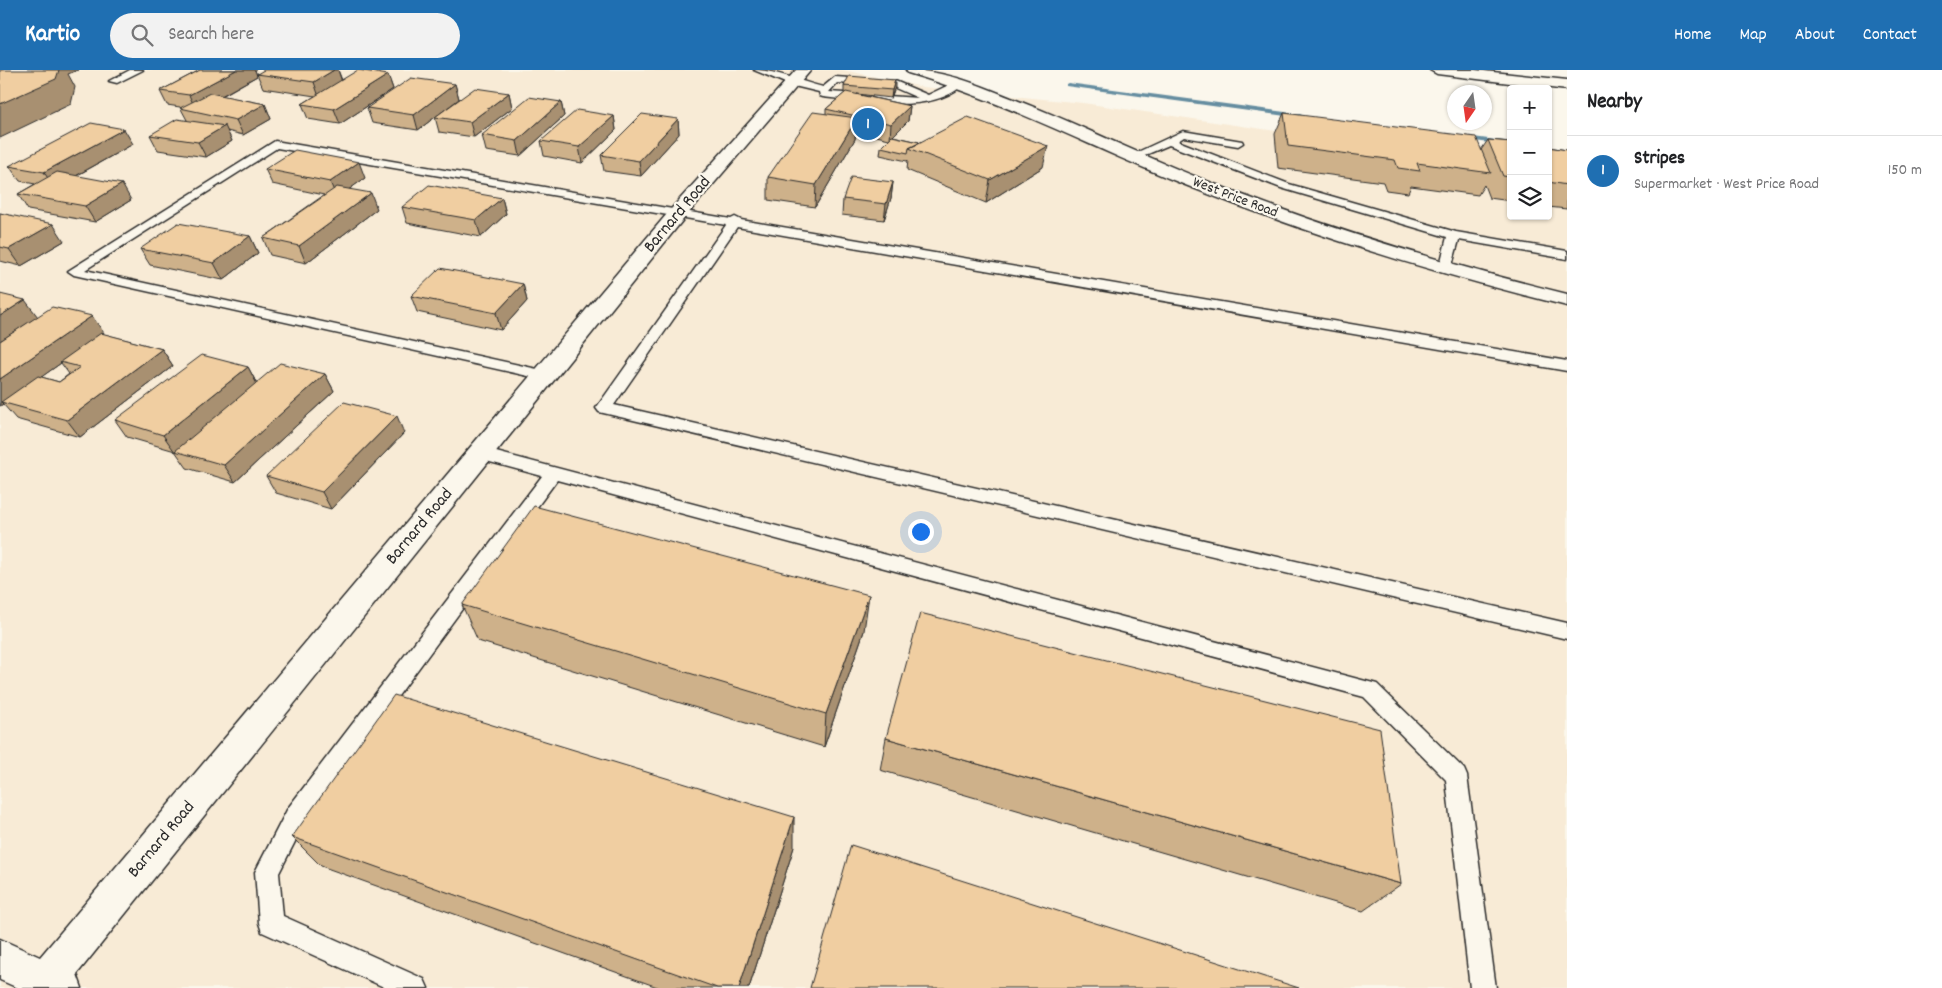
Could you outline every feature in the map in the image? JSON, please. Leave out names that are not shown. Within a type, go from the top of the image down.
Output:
[{"type":"street","name":"West Price Road","points":[[913,70],[960,84],[1017,106],[1132,157],[1303,224],[1445,269],[1567,300]]},
{"type":"street","points":[[1437,70],[1567,85]]},
{"type":"street","name":"Barnard Road","points":[[50,985],[679,212],[798,76]]},
{"type":"street","points":[[0,959],[50,985]]},
{"type":"lane","points":[[114,81],[138,70]]},
{"type":"lane","points":[[759,70],[798,76],[825,90]]},
{"type":"lane","points":[[929,99],[895,84],[835,80],[823,94],[912,102],[929,99],[960,84]]},
{"type":"lane","points":[[1132,157],[1183,134],[1238,143]]},
{"type":"lane","points":[[1169,141],[1285,186],[1454,235],[1567,255]]},
{"type":"lane","points":[[546,376],[74,271],[275,144],[735,221],[1567,366]]},
{"type":"lane","points":[[735,221],[604,408],[1567,631]]},
{"type":"lane","points":[[1445,269],[1454,235]]},
{"type":"lane","points":[[481,454],[1370,690],[1456,776],[1483,988]]},
{"type":"lane","points":[[415,988],[270,923],[267,872],[296,816],[552,473]]},
{"type":"shaded area","points":[[0,70],[843,70],[923,87],[1083,103],[1507,164],[1507,220],[1552,220],[1552,171],[1567,173],[1567,988],[0,988]]},
{"type":"building","points":[[0,70],[59,70],[56,79],[0,104]]},
{"type":"building","points":[[200,70],[236,70],[189,95],[160,91]]},
{"type":"building","points":[[264,70],[334,70],[314,82],[257,74]]},
{"type":"building","points":[[358,70],[388,75],[334,109],[302,104]]},
{"type":"building","points":[[849,76],[895,80],[892,90],[844,86]]},
{"type":"building","points":[[411,78],[455,84],[414,115],[367,108]]},
{"type":"building","points":[[475,88],[509,93],[470,122],[435,117]]},
{"type":"building","points":[[846,92],[910,106],[891,124],[826,109]]},
{"type":"building","points":[[210,93],[265,104],[236,120],[180,108]]},
{"type":"building","points":[[529,97],[561,102],[517,141],[482,135]]},
{"type":"building","points":[[577,110],[614,116],[579,147],[541,141]]},
{"type":"building","points":[[813,112],[857,118],[816,185],[768,177]]},
{"type":"building","points":[[1284,113],[1476,137],[1491,173],[1417,163],[1420,171],[1398,168],[1395,160],[1288,146]]},
{"type":"building","points":[[642,114],[678,119],[639,161],[601,155]]},
{"type":"building","points":[[968,117],[1048,146],[990,180],[909,148]]},
{"type":"building","points":[[177,119],[225,126],[198,142],[150,135]]},
{"type":"building","points":[[91,123],[124,129],[44,172],[9,166]]},
{"type":"building","points":[[892,136],[919,142],[909,148],[908,153],[881,147]]},
{"type":"building","points":[[1488,140],[1507,142],[1507,176],[1503,176]]},
{"type":"building","points":[[1552,148],[1567,150],[1567,185],[1552,183]]},
{"type":"building","points":[[295,150],[359,162],[330,182],[265,169]]},
{"type":"building","points":[[57,172],[122,184],[85,206],[18,194]]},
{"type":"building","points":[[851,177],[893,182],[886,204],[843,199]]},
{"type":"building","points":[[429,185],[502,198],[476,220],[402,207]]},
{"type":"building","points":[[337,187],[371,193],[299,246],[263,238]]},
{"type":"building","points":[[0,213],[53,224],[9,249],[0,247]]},
{"type":"building","points":[[178,223],[250,236],[214,263],[140,249]]},
{"type":"building","points":[[440,268],[523,284],[496,313],[411,296]]},
{"type":"building","points":[[0,294],[25,300],[0,316]]},
{"type":"building","points":[[52,307],[92,316],[0,379],[0,341]]},
{"type":"building","points":[[101,333],[162,349],[67,420],[1,402],[38,376],[59,382],[80,367],[60,362]]},
{"type":"building","points":[[202,355],[248,367],[163,435],[115,420]]},
{"type":"building","points":[[280,363],[325,374],[224,465],[175,451]]},
{"type":"building","points":[[344,402],[397,416],[322,492],[266,476]]},
{"type":"building","points":[[534,506],[869,595],[826,714],[462,605]]},
{"type":"building","points":[[920,613],[1380,729],[1401,884],[886,738]]},
{"type":"building","points":[[394,695],[794,817],[739,988],[717,988],[292,837]]},
{"type":"building","points":[[851,845],[1299,988],[810,988]]},
{"type":"waterway","points":[[1068,85],[1300,116]]},
{"type":"waterway","points":[[1461,137],[1507,143]]},
{"type":"place","name":"Stripes","points":[[868,124]]}]
